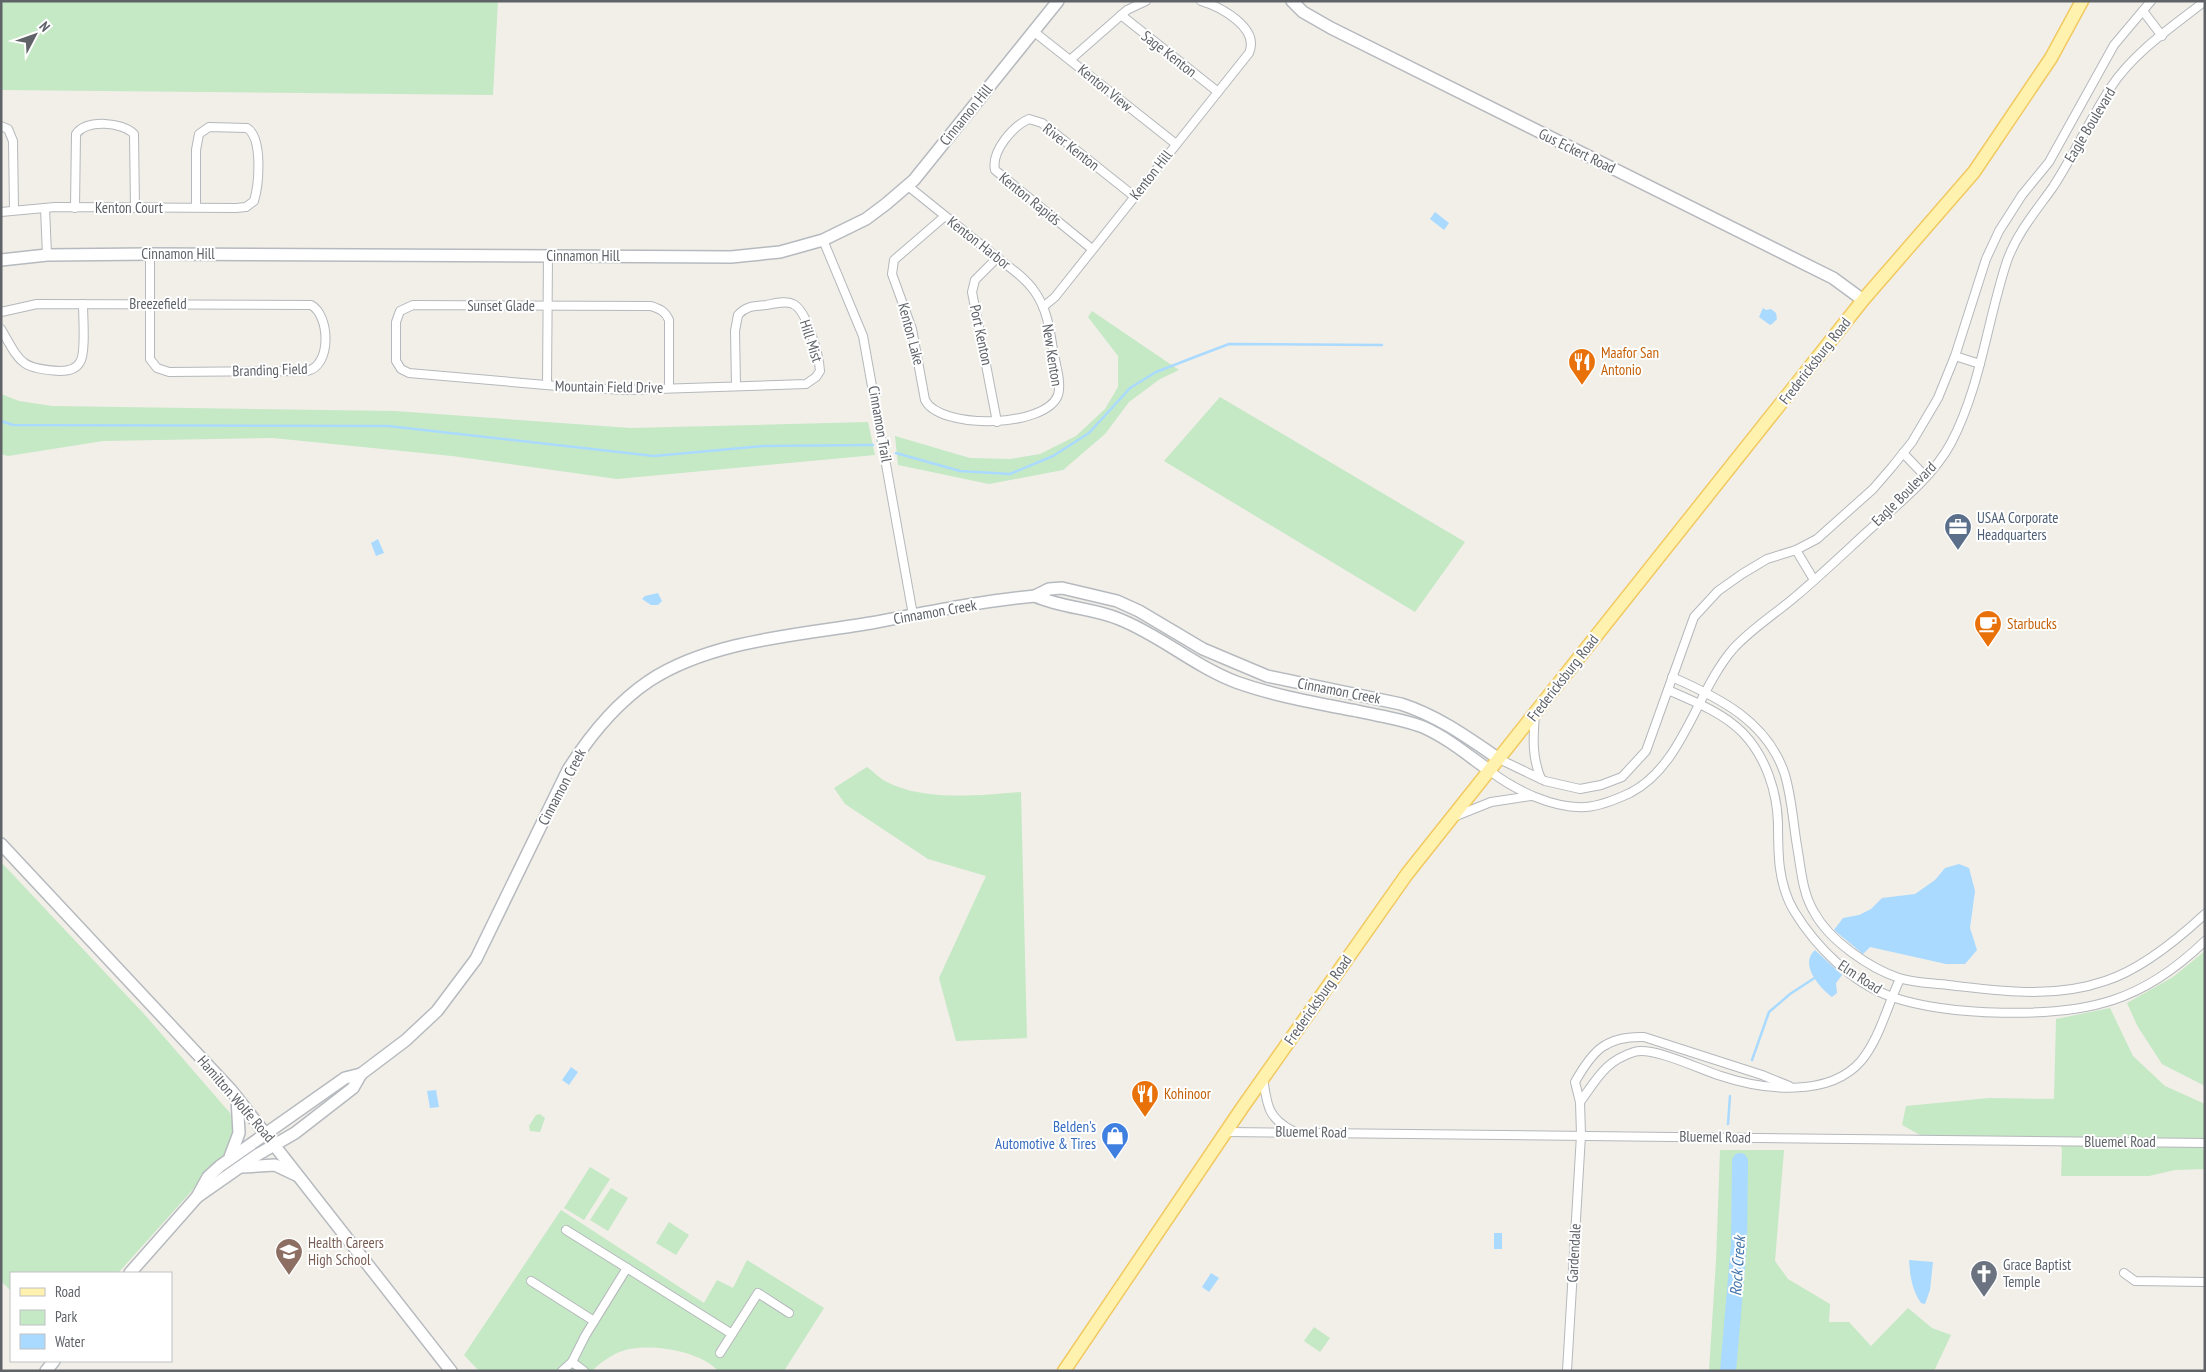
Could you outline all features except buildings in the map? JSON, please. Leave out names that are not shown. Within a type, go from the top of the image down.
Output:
[{"type":"main road","name":"Fredericksburg Road","points":[[1064,1371],[1263,1078],[1407,874],[1863,300],[1974,172],[2051,58],[2082,1]]},
{"type":"street","name":"Cinnamon Hill","points":[[1,260],[47,255],[756,256],[780,252],[823,240],[866,219],[908,186],[1058,1]]},
{"type":"street","points":[[1070,60],[1120,15],[1146,1]]},
{"type":"street","name":"Kenton Hill","points":[[1043,307],[1055,297],[1248,53],[1252,39],[1240,24],[1224,12],[1200,1]]},
{"type":"street","name":"Gus Eckert Road","points":[[1292,1],[1303,12],[1331,28],[1833,278],[1863,300]]},
{"type":"street","name":"Eagle Boulevard","points":[[1500,759],[1541,779],[1580,788],[1601,785],[1622,777],[1646,751],[1694,617],[1718,591],[1766,559],[1796,550],[1817,539],[1838,523],[1873,489],[1903,453],[1938,398],[1955,356],[1972,297],[1999,231],[2022,195],[2049,162],[2114,45],[2151,1]]},
{"type":"street","name":"Eagle Boulevard","points":[[1490,771],[1508,785],[1534,796],[1566,806],[1586,807],[1631,792],[1650,779],[1666,762],[1733,648],[1814,580],[1926,476],[1950,445],[1973,393],[1995,299],[2009,256],[2024,227],[2052,187],[2112,86],[2134,59],[2205,1]]},
{"type":"street","points":[[2143,11],[2162,36]]},
{"type":"street","name":"Sage Kenton","points":[[1120,15],[1218,92]]},
{"type":"street","name":"Kenton View","points":[[1033,31],[1176,144]]},
{"type":"street","name":"River Kenton","points":[[1007,138],[1023,122],[1036,120],[1134,197]]},
{"type":"street","points":[[1,126],[8,129],[13,141],[14,209]]},
{"type":"street","points":[[75,208],[76,134],[88,126],[123,126],[134,134],[135,208]]},
{"type":"street","name":"Kenton Court","points":[[1,212],[14,209],[45,208],[196,208],[251,205],[254,201],[257,186],[257,142],[255,134],[247,128],[209,127],[199,134],[197,139],[196,208]]},
{"type":"street","name":"Kenton Rapids","points":[[1007,138],[995,159],[994,166],[999,175],[1092,250]]},
{"type":"street","name":"Kenton Harbor","points":[[908,186],[1026,282],[1043,307]]},
{"type":"street","points":[[45,208],[47,255]]},
{"type":"street","name":"Kenton Lake","points":[[945,216],[894,260],[892,274],[912,329],[925,400],[928,406],[933,410],[964,419],[997,422]]},
{"type":"street","name":"Cinnamon Trail","points":[[823,240],[863,336],[914,615]]},
{"type":"street","points":[[149,304],[150,254]]},
{"type":"street","points":[[547,385],[548,256]]},
{"type":"street","name":"Port Kenton","points":[[997,258],[974,280],[972,292],[997,422]]},
{"type":"street","name":"Hill Mist","points":[[736,386],[735,331],[738,315],[747,307],[768,304],[791,303],[800,310],[819,360],[820,371],[816,377]]},
{"type":"street","name":"Breezefield","points":[[1,312],[37,304],[311,305],[315,307]]},
{"type":"street","points":[[1,329],[16,356],[30,368],[65,371],[74,369],[82,359],[83,304]]},
{"type":"street","name":"Branding Field","points":[[149,304],[150,359],[157,368],[169,372],[310,371],[317,368],[324,355],[324,321],[315,307]]},
{"type":"street","name":"Sunset Glade","points":[[402,369],[396,362],[396,322],[400,311],[408,306],[651,306],[664,311],[669,320],[669,388]]},
{"type":"street","name":"New Kenton","points":[[997,422],[1032,414],[1045,408],[1058,396],[1059,389],[1050,333],[1043,307]]},
{"type":"street","points":[[1955,356],[1980,364]]},
{"type":"street","name":"Mountain Field Drive","points":[[402,369],[419,374],[627,390],[806,384],[816,377]]},
{"type":"street","points":[[1903,453],[1926,476]]},
{"type":"street","points":[[1796,550],[1814,580]]},
{"type":"street","name":"Cinnamon Creek","points":[[197,1197],[240,1167],[295,1134],[353,1088],[361,1074],[420,1028],[464,979],[494,924],[568,770],[594,731],[635,691],[658,676],[706,655],[761,642],[1035,596],[1049,589],[1062,588],[1117,601],[1139,611],[1203,649],[1267,676],[1384,700],[1421,710],[1448,723],[1500,759]]},
{"type":"street","points":[[1080,607],[1083,592]]},
{"type":"street","name":"Cinnamon Creek","points":[[1035,596],[1052,604],[1099,611],[1136,626],[1196,663],[1235,682],[1291,698],[1381,716],[1423,727],[1442,737],[1490,771]]},
{"type":"street","name":"Elm Road","points":[[1672,677],[1706,691],[1747,717],[1769,744],[1784,774],[1792,804],[1805,891],[1814,912],[1830,933],[1862,960],[1900,979],[2021,994],[2059,992],[2088,986],[2107,981],[2166,948],[2205,914]]},
{"type":"street","name":"Elm Road","points":[[1668,690],[1699,704],[1743,733],[1773,784],[1777,807],[1778,848],[1782,886],[1794,911],[1817,944],[1848,972],[1891,996],[1970,1011],[2049,1012],[2086,1006],[2114,1000],[2146,984],[2170,971],[2205,942]]},
{"type":"street","points":[[1381,716],[1384,700]]},
{"type":"street","points":[[1535,714],[1532,747],[1534,762],[1541,779]]},
{"type":"street","points":[[1454,816],[1491,802],[1534,796]]},
{"type":"street","name":"Hamilton Wolfe Road","points":[[1,844],[237,1098],[267,1133],[451,1371]]},
{"type":"street","points":[[1580,1102],[1600,1072],[1616,1059],[1637,1051],[1663,1055],[1722,1077],[1761,1085],[1810,1087],[1826,1083],[1859,1063],[1871,1048],[1891,996],[1900,979]]},
{"type":"street","name":"Gardendale","points":[[1567,1371],[1581,1135],[1580,1102],[1576,1082],[1584,1065],[1598,1049],[1613,1040],[1628,1037],[1657,1040],[1762,1075],[1789,1086]]},
{"type":"street","name":"Cinnamon Creek","points":[[197,1197],[208,1177],[228,1160],[345,1078],[361,1074]]},
{"type":"street","points":[[1263,1078],[1269,1110],[1276,1120],[1295,1132]]},
{"type":"street","points":[[228,1160],[239,1133],[237,1098]]},
{"type":"street","name":"Bluemel Road","points":[[1226,1132],[2205,1143]]},
{"type":"street","points":[[240,1167],[275,1165],[301,1178]]},
{"type":"street","points":[[131,1272],[197,1197]]},
{"type":"street","points":[[566,1230],[732,1334]]},
{"type":"street","points":[[562,1371],[572,1362],[594,1321],[627,1268]]},
{"type":"street","points":[[2124,1273],[2135,1281],[2205,1282]]},
{"type":"street","points":[[531,1282],[594,1321]]},
{"type":"street","points":[[720,1353],[758,1293],[789,1313]]},
{"type":"street","points":[[572,1362],[572,1371]]},
{"type":"street","points":[[572,1362],[584,1371]]},
{"type":"green space","points":[[1,1],[498,1],[493,95],[1,90]]},
{"type":"green space","points":[[1092,311],[1179,370],[1160,379],[1129,402],[1105,434],[1063,470],[989,484],[898,465],[895,436],[970,458],[1010,459],[1040,454],[1076,436],[1105,409],[1118,387],[1118,356],[1088,317]]},
{"type":"green space","points":[[1,394],[19,401],[52,406],[395,411],[631,428],[868,422],[875,455],[617,479],[452,456],[273,438],[103,441],[8,456],[1,454]]},
{"type":"green space","points":[[1220,397],[1465,542],[1415,612],[1164,461]]},
{"type":"green space","points":[[867,767],[885,781],[900,788],[917,792],[952,796],[1021,792],[1027,1038],[956,1041],[939,978],[986,876],[928,859],[845,804],[834,788]]},
{"type":"green space","points":[[1,862],[145,1015],[230,1113],[234,1131],[224,1155],[119,1272],[10,1272],[10,1290],[1,1281]]},
{"type":"green space","points":[[2205,951],[2205,1086],[2162,1064],[2138,1027],[2127,1003],[2173,977]]},
{"type":"green space","points":[[2110,1008],[2133,1056],[2165,1086],[2205,1104],[2205,1169],[2175,1170],[2149,1176],[2061,1176],[2062,1150],[2059,1139],[1922,1136],[1902,1125],[1906,1106],[1989,1098],[2054,1099],[2056,1019]]},
{"type":"green space","points":[[540,1114],[545,1118],[540,1132],[530,1131],[529,1126],[536,1115]]},
{"type":"green space","points":[[1720,1150],[1784,1150],[1775,1261],[1788,1279],[1830,1304],[1829,1322],[1849,1322],[1871,1346],[1908,1308],[1932,1328],[1951,1335],[1934,1371],[1709,1371],[1716,1261]]},
{"type":"green space","points":[[590,1167],[610,1179],[584,1220],[564,1208]]},
{"type":"green space","points":[[611,1188],[628,1198],[608,1231],[590,1220]]},
{"type":"green space","points":[[561,1210],[704,1303],[717,1280],[733,1288],[747,1260],[824,1308],[784,1371],[718,1371],[700,1358],[689,1354],[664,1348],[639,1348],[619,1352],[604,1360],[592,1371],[479,1371],[464,1355]]},
{"type":"green space","points":[[669,1222],[689,1235],[676,1255],[656,1243]]},
{"type":"green space","points":[[1314,1327],[1330,1338],[1320,1352],[1304,1341]]},
{"type":"water","points":[[1435,212],[1449,223],[1444,230],[1430,219]]},
{"type":"water","points":[[1763,308],[1766,310],[1771,309],[1776,313],[1777,319],[1770,325],[1759,317]]},
{"type":"water","points":[[378,539],[384,553],[376,556],[371,543]]},
{"type":"water","points":[[658,593],[662,601],[658,605],[651,605],[642,599],[645,596]]},
{"type":"water","points":[[1959,864],[1969,868],[1975,891],[1970,928],[1977,950],[1965,964],[1946,964],[1870,947],[1863,954],[1834,930],[1843,918],[1859,915],[1871,909],[1882,898],[1915,894],[1935,880],[1945,868]]},
{"type":"water","points":[[1815,950],[1842,975],[1836,983],[1837,993],[1832,997],[1817,981],[1810,968],[1809,962]]},
{"type":"water","points":[[571,1067],[578,1072],[569,1085],[562,1080]]},
{"type":"water","points":[[436,1090],[439,1107],[430,1108],[427,1091]]},
{"type":"water","points":[[1494,1233],[1502,1233],[1502,1249],[1494,1249]]},
{"type":"water","points":[[1909,1260],[1933,1262],[1930,1290],[1925,1304],[1921,1303],[1914,1288]]},
{"type":"water","points":[[1211,1273],[1219,1278],[1209,1292],[1202,1287]]},
{"type":"waterway","points":[[896,453],[960,471],[1010,474],[1053,456],[1089,433],[1130,388],[1156,372],[1229,344],[1382,345]]},
{"type":"waterway","points":[[1,421],[13,425],[388,426],[654,456],[763,446],[873,445]]},
{"type":"waterway","name":"Rock Creek","points":[[1752,1060],[1769,1012],[1790,994],[1816,977]]},
{"type":"waterway","name":"Rock Creek","points":[[1728,1124],[1730,1096]]},
{"type":"waterway","name":"Rock Creek","points":[[1728,1371],[1739,1244],[1740,1161]]},
{"type":"place","name":"Maafor San Antonio","points":[[1582,386]]},
{"type":"place","name":"USAA Corporate Headquarters","points":[[1958,551]]},
{"type":"place","name":"Starbucks","points":[[1988,648]]},
{"type":"place","name":"Kohinoor","points":[[1145,1118]]},
{"type":"place","name":"Belden's Automotive & Tires","points":[[1115,1160]]},
{"type":"place","name":"Health Careers High School","points":[[289,1276]]},
{"type":"place","name":"Grace Baptist Temple","points":[[1984,1298]]}]
